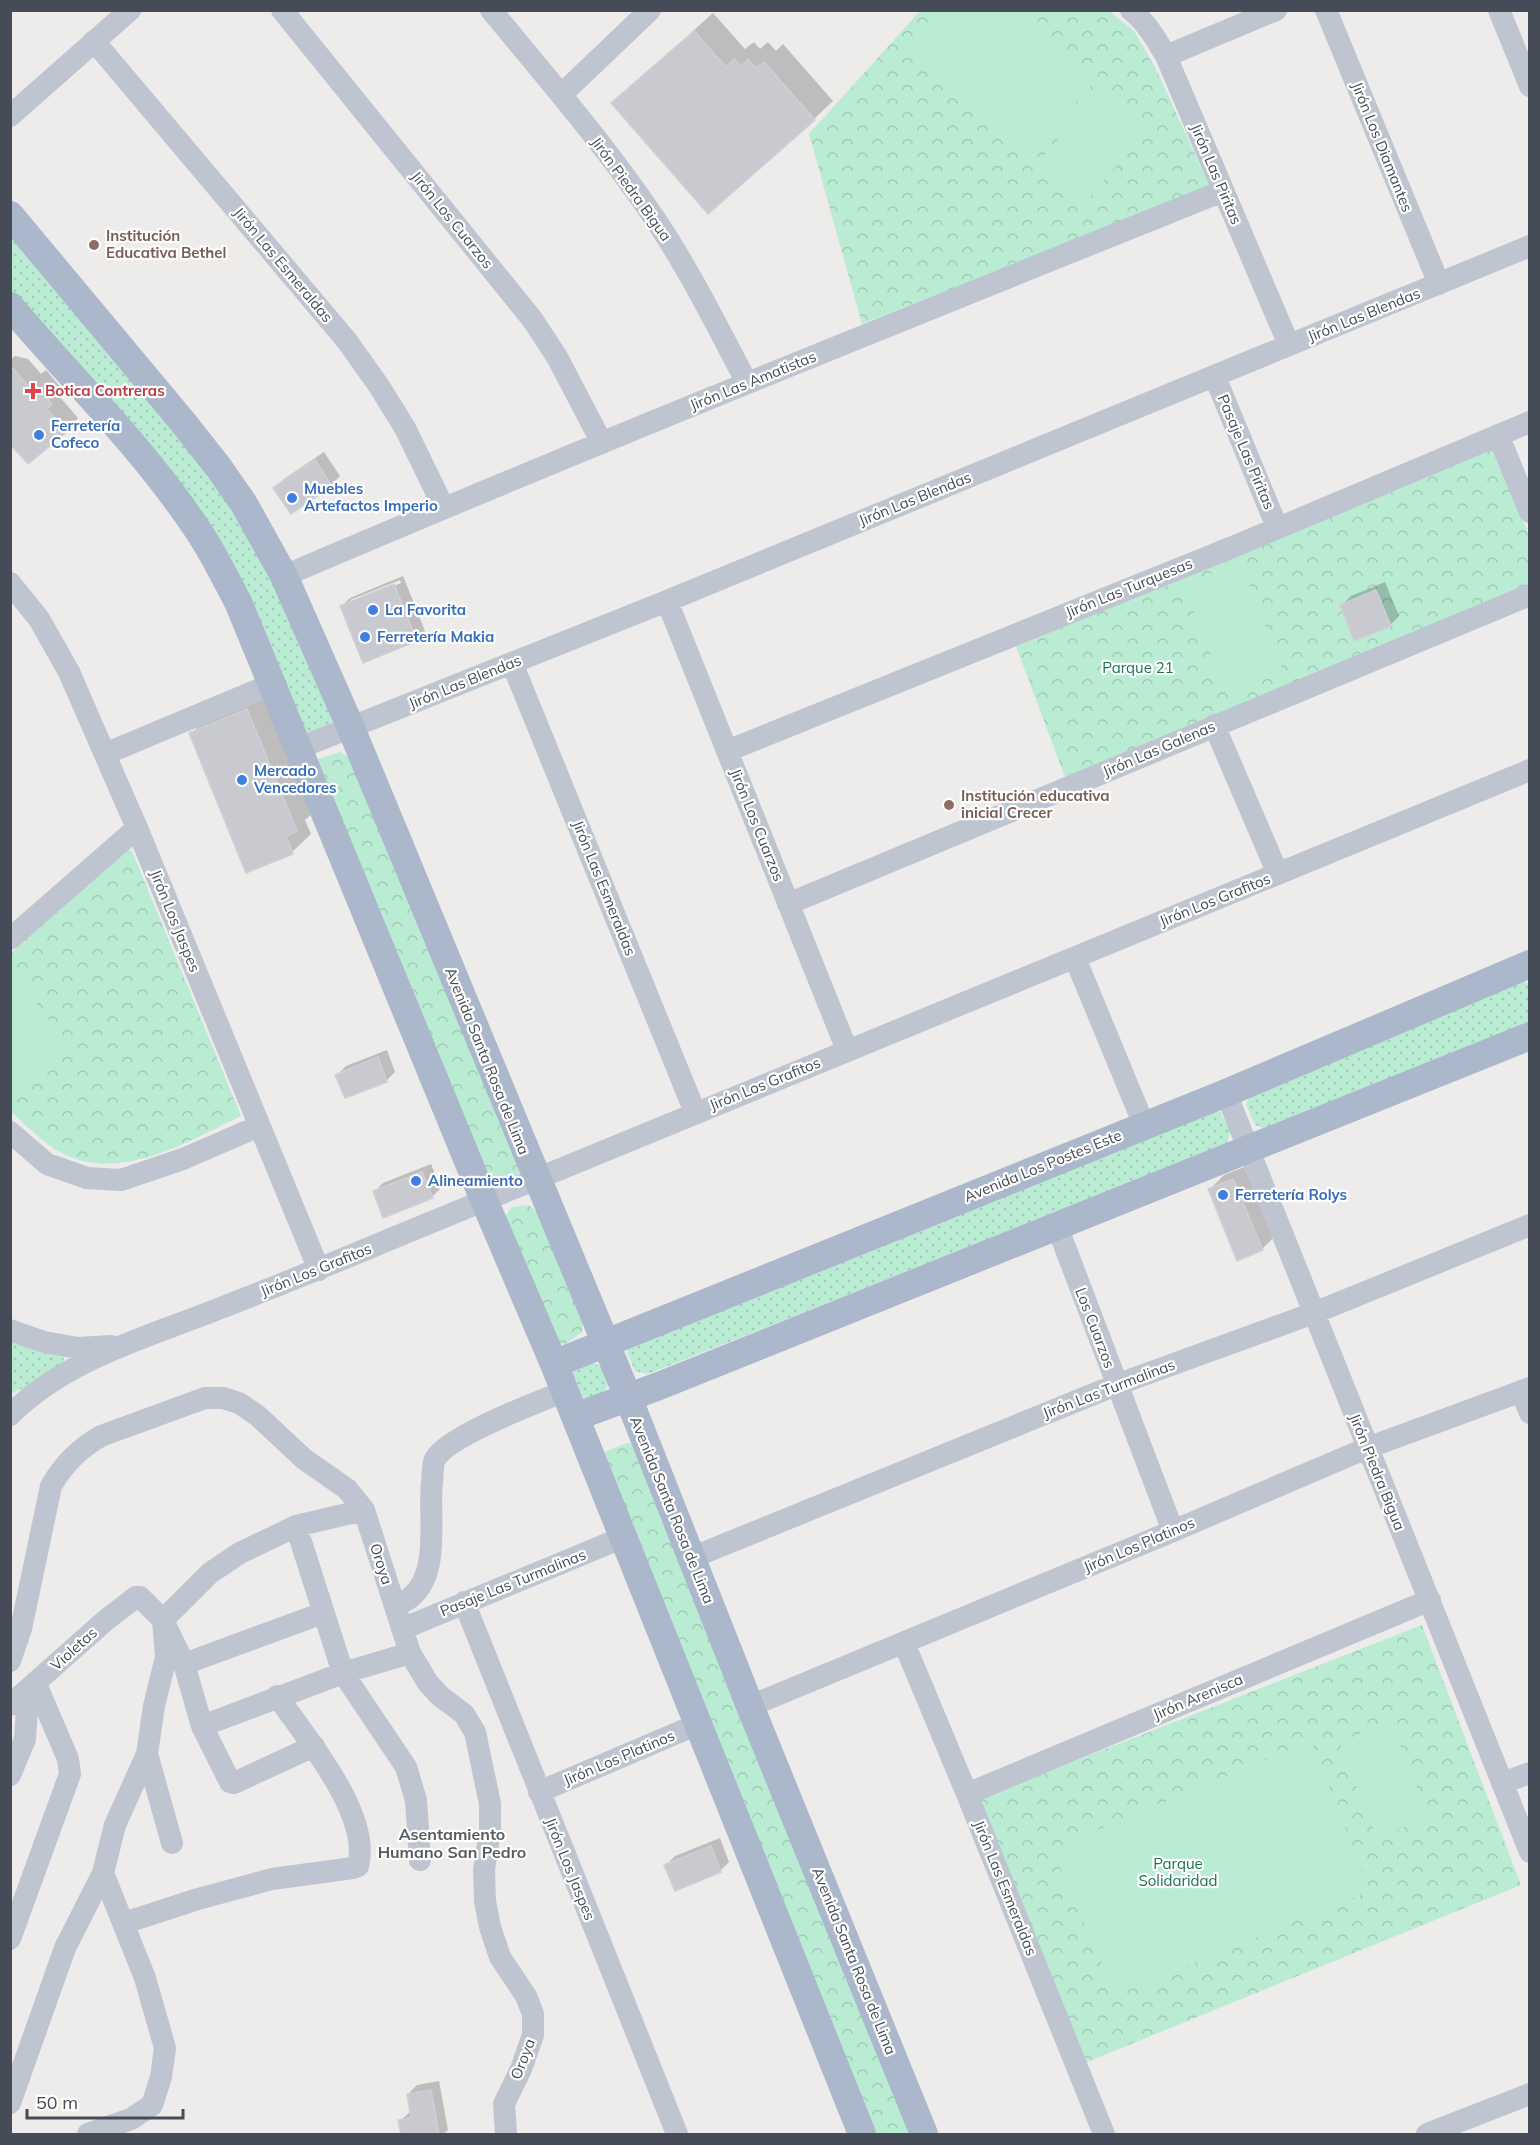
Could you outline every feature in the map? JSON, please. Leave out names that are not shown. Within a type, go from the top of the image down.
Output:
[{"type":"main road","name":"Avenida Santa Rosa de Lima","points":[[10,215],[219,468],[244,504],[284,576],[351,728],[628,1397],[750,1706],[924,2134]]},
{"type":"main road","points":[[14,318],[146,461],[195,526],[238,602],[484,1200],[576,1417],[862,2134]]},
{"type":"main road","name":"Avenida Los Postes Este","points":[[554,1364],[1226,1092],[1530,964]]},
{"type":"main road","points":[[576,1417],[1530,1036]]},
{"type":"street","points":[[10,116],[130,10]]},
{"type":"street","name":"Jirón Los Cuarzos","points":[[282,10],[532,320],[558,357],[602,443]]},
{"type":"street","name":"Jirón Piedra Bigua","points":[[490,10],[561,95],[655,219],[688,273],[747,383]]},
{"type":"street","points":[[561,95],[650,10]]},
{"type":"street","name":"Jirón Las Piritas","points":[[1131,10],[1141,18],[1154,35],[1166,56],[1289,345]]},
{"type":"street","points":[[1166,56],[1276,10]]},
{"type":"street","name":"Jirón Los Diamantes","points":[[1326,10],[1439,284]]},
{"type":"street","points":[[1499,10],[1530,86]]},
{"type":"street","name":"Jirón Las Esmeraldas","points":[[94,41],[346,341],[379,386],[405,428],[444,508]]},
{"type":"street","name":"Jirón Las Amatistas","points":[[284,576],[747,383],[1223,191]]},
{"type":"street","name":"Jirón Las Blendas","points":[[299,748],[667,601],[1530,246]]},
{"type":"street","name":"Pasaje Las Piritas","points":[[1215,377],[1277,527]]},
{"type":"street","name":"Jirón Las Turquesas","points":[[727,751],[1229,548],[1530,422]]},
{"type":"street","points":[[1498,435],[1530,512]]},
{"type":"street","name":"Jirón Los Jaspes","points":[[10,583],[39,619],[69,672],[319,1270]]},
{"type":"street","name":"Jirón Las Galenas","points":[[788,904],[1530,595]]},
{"type":"street","name":"Jirón Los Cuarzos","points":[[667,601],[847,1050]]},
{"type":"street","name":"Jirón Las Esmeraldas","points":[[512,663],[695,1112]]},
{"type":"street","points":[[105,754],[272,684]]},
{"type":"street","points":[[1214,725],[1278,874]]},
{"type":"street","name":"Jirón Los Grafitos","points":[[14,1407],[51,1382],[119,1346],[319,1270],[695,1112],[1530,770]]},
{"type":"street","points":[[10,939],[136,828]]},
{"type":"street","points":[[1075,958],[1144,1125]]},
{"type":"street","name":"Jirón Piedra Bigua","points":[[1226,1092],[1530,1852]]},
{"type":"street","points":[[10,1132],[47,1164],[87,1178],[121,1180],[183,1159],[260,1126]]},
{"type":"street","name":"Jirón Las Turmalinas","points":[[691,1557],[1116,1385],[1314,1313],[1530,1225]]},
{"type":"street","name":"Los Cuarzos","points":[[1057,1226],[1173,1531]]},
{"type":"street","points":[[10,1330],[44,1342],[78,1348],[119,1346]]},
{"type":"street","points":[[1525,1389],[1530,1413]]},
{"type":"street","name":"Jirón Los Platinos","points":[[750,1706],[1367,1448],[1525,1389]]},
{"type":"street","points":[[395,1606],[412,1597],[429,1568],[430,1494],[435,1460],[452,1444],[506,1415],[565,1391]]},
{"type":"street","name":"Oroya","points":[[10,1661],[21,1629],[51,1486],[59,1472],[86,1445],[101,1436],[205,1398],[223,1398],[239,1403],[258,1416],[304,1459],[347,1489],[364,1510],[410,1653],[428,1683],[440,1696],[464,1714],[475,1732],[490,1804],[490,1830],[484,1870],[485,1901],[490,1927],[500,1957],[526,1996],[533,2014],[533,2035],[504,2104],[506,2134]]},
{"type":"street","points":[[10,2103],[65,1948],[103,1873],[115,1825],[147,1754],[154,1706],[166,1657],[163,1620],[210,1573],[240,1553],[296,1526],[364,1510]]},
{"type":"street","points":[[296,1526],[343,1673],[406,1767],[416,1800],[420,1860]]},
{"type":"street","name":"Pasaje Las Turmalinas","points":[[402,1629],[624,1537]]},
{"type":"street","name":"Violetas","points":[[10,1705],[106,1620],[136,1598],[140,1597],[163,1620]]},
{"type":"street","name":"Jirón Arenisca","points":[[967,1794],[1430,1600]]},
{"type":"street","name":"Jirón Los Jaspes","points":[[464,1602],[677,2134]]},
{"type":"street","points":[[184,1664],[323,1613]]},
{"type":"street","points":[[163,1620],[184,1664],[202,1726],[231,1782],[234,1783],[314,1746]]},
{"type":"street","name":"Jirón Las Esmeraldas","points":[[904,1643],[1104,2134]]},
{"type":"street","points":[[202,1726],[277,1696],[410,1653]]},
{"type":"street","points":[[10,1775],[25,1739],[32,1687]]},
{"type":"street","points":[[10,1939],[70,1774],[68,1759],[32,1687]]},
{"type":"street","points":[[124,1923],[198,1899],[272,1879],[358,1866],[361,1841],[351,1809],[314,1746],[277,1696]]},
{"type":"street","name":"Jirón Los Platinos","points":[[539,1792],[698,1724]]},
{"type":"street","points":[[147,1754],[172,1843]]},
{"type":"street","points":[[1502,1783],[1530,1773]]},
{"type":"street","points":[[88,2134],[131,2119],[152,2105],[161,2077],[165,2048],[145,1978],[103,1873]]},
{"type":"street","points":[[1427,2134],[1469,2127],[1530,2094]]},
{"type":"green space","points":[[940,10],[1012,11],[1093,84],[1031,152],[910,43]]},
{"type":"green space","points":[[920,11],[1109,11],[1134,31],[1156,69],[1210,187],[862,324],[809,134]]},
{"type":"green space","points":[[1105,85],[1152,125],[1080,208],[1033,168]]},
{"type":"green space","points":[[10,234],[182,437],[260,550],[335,719],[327,729],[308,735],[156,463],[11,291]]},
{"type":"green space","name":"Parque 21","points":[[1492,445],[1529,535],[1529,585],[1065,777],[1014,641]]},
{"type":"green space","points":[[1240,562],[1283,671],[1226,694],[1183,585]]},
{"type":"green space","points":[[340,752],[351,758],[523,1167],[509,1182],[489,1183],[318,759]]},
{"type":"green space","points":[[124,849],[132,851],[241,1116],[174,1148],[151,1156],[127,1162],[103,1164],[79,1160],[56,1150],[11,1112],[11,953]]},
{"type":"green space","points":[[16,975],[70,1049],[23,1083],[11,1065],[11,979]]},
{"type":"green space","points":[[1518,980],[1529,984],[1529,1023],[1269,1130],[1255,1125],[1246,1104],[1251,1092]]},
{"type":"green space","points":[[1207,1111],[1220,1112],[1230,1130],[1227,1145],[648,1374],[635,1371],[627,1352],[629,1344]]},
{"type":"green space","points":[[529,1205],[538,1213],[583,1320],[582,1332],[564,1345],[553,1340],[503,1219],[512,1207]]},
{"type":"green space","points":[[10,1339],[63,1353],[64,1363],[32,1385],[11,1393]]},
{"type":"green space","points":[[591,1362],[602,1367],[608,1384],[598,1396],[583,1398],[572,1374],[575,1368]]},
{"type":"green space","points":[[627,1443],[635,1443],[913,2134],[872,2134],[601,1458],[605,1452]]},
{"type":"green space","name":"Parque Solidaridad","points":[[1422,1625],[1521,1885],[1087,2062],[975,1800]]},
{"type":"green space","points":[[1391,1722],[1429,1817],[1377,1838],[1339,1742]]},
{"type":"green space","points":[[1311,1741],[1370,1891],[1116,1995],[1052,1849]]},
{"type":"building","points":[[694,31],[726,67],[734,59],[741,66],[748,59],[756,68],[764,62],[815,120],[708,214],[611,103]]},
{"type":"building","points":[[10,365],[27,385],[33,381],[52,404],[47,409],[67,432],[28,464],[10,444]]},
{"type":"building","points":[[315,460],[332,486],[291,514],[273,488]]},
{"type":"building","points":[[394,584],[417,641],[363,663],[340,606]]},
{"type":"building","points":[[1376,590],[1391,626],[1354,641],[1340,605]]},
{"type":"building","name":"Mercado Vencedores","points":[[247,709],[297,831],[286,836],[293,854],[246,873],[189,733]]},
{"type":"building","points":[[378,1057],[387,1082],[345,1098],[335,1075]]},
{"type":"building","points":[[422,1172],[433,1198],[383,1218],[373,1191]]},
{"type":"building","points":[[1233,1179],[1263,1250],[1237,1261],[1208,1189]]},
{"type":"building","points":[[711,1846],[721,1872],[675,1891],[664,1865]]},
{"type":"building","points":[[431,2090],[439,2134],[401,2134],[398,2120],[411,2118],[407,2094]]},
{"type":"place","name":"Institución Educativa Bethel","points":[[94,245]]},
{"type":"place","name":"Botica Contreras","points":[[33,391]]},
{"type":"place","name":"Ferretería Cofeco","points":[[39,435]]},
{"type":"place","name":"Muebles Artefactos Imperio","points":[[292,498]]},
{"type":"place","name":"La Favorita","points":[[373,610]]},
{"type":"place","name":"Ferretería Makia","points":[[365,637]]},
{"type":"place","name":"Mercado Vencedores","points":[[242,780]]},
{"type":"place","name":"Institución educativa inicial Crecer","points":[[949,805]]},
{"type":"place","name":"Alineamiento","points":[[416,1181]]},
{"type":"place","name":"Ferretería Rolys","points":[[1223,1195]]},
{"type":"district","name":"Asentamiento Humano San Pedro","points":[[452,1843]]}]
